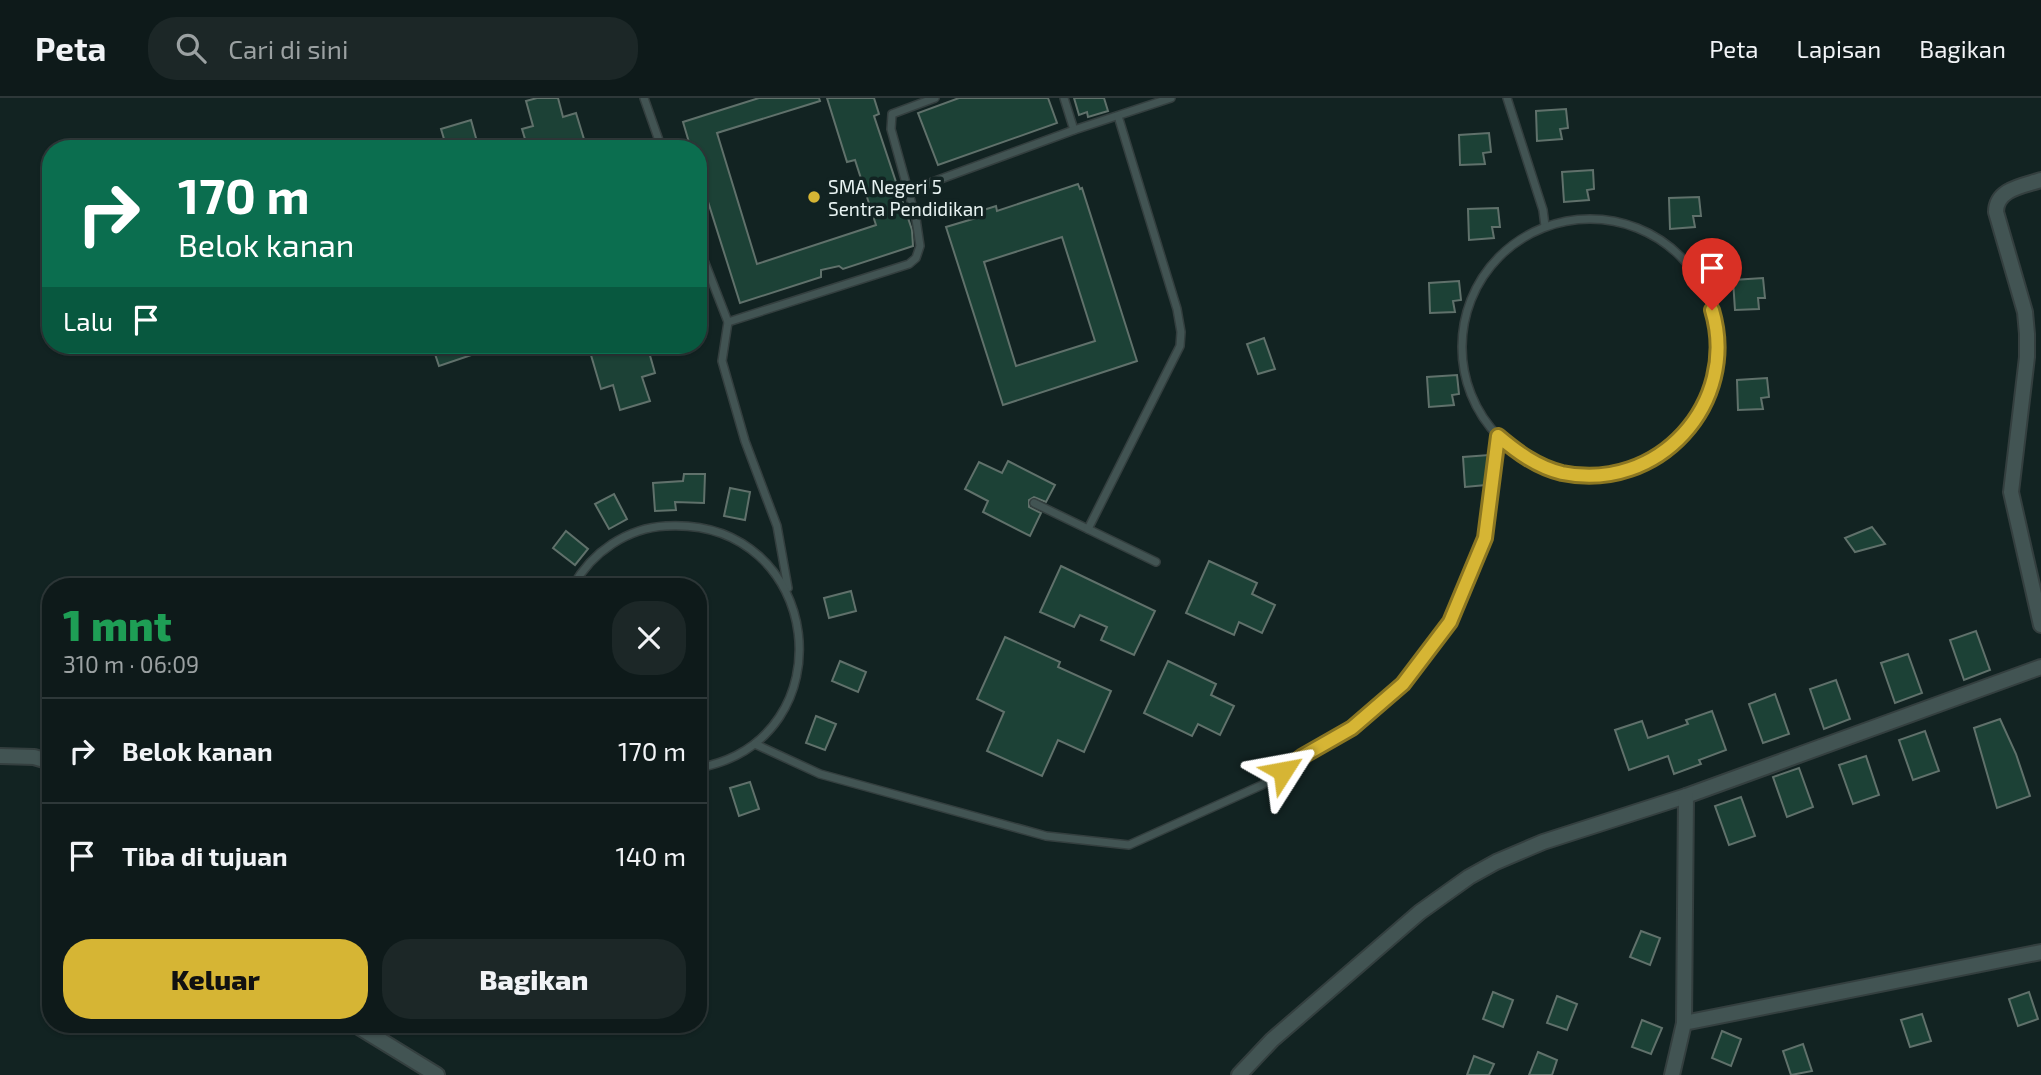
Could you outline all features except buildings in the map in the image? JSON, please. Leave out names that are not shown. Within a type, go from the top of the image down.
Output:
[{"type":"street","points":[[2041,180],[2009,191],[1996,203],[1996,212],[2025,312],[2027,357],[2011,492],[2041,625]]},
{"type":"street","points":[[1240,1075],[1272,1040],[1420,912],[1469,877],[1496,862],[1543,842],[1686,796],[2041,667]]},
{"type":"street","points":[[0,756],[42,759]]},
{"type":"street","points":[[1672,1075],[1684,1023],[1686,796]]},
{"type":"street","points":[[1684,1023],[2041,952]]},
{"type":"street","points":[[369,1033],[438,1075]]},
{"type":"lane","points":[[643,98],[659,140]]},
{"type":"lane","points":[[729,322],[909,264],[916,258],[920,246],[916,219],[891,129],[892,114],[935,98]]},
{"type":"lane","points":[[1065,98],[1074,130]]},
{"type":"lane","points":[[908,191],[1074,130],[1171,98]]},
{"type":"lane","points":[[1507,98],[1543,210],[1545,226]]},
{"type":"lane","points":[[1088,529],[1180,346],[1181,332],[1177,309],[1118,116]]},
{"type":"lane","points":[[1576,219],[1608,219],[1639,228],[1667,244],[1690,267],[1707,295],[1716,325],[1718,357],[1711,389],[1697,418],[1676,442],[1642,465],[1602,475],[1562,473],[1524,457],[1498,436],[1471,395],[1462,355],[1465,314],[1482,276],[1509,246],[1545,226],[1576,219]]},
{"type":"lane","points":[[707,267],[729,322],[722,361],[745,441],[776,526],[800,633],[798,674],[783,713],[755,744],[721,764],[707,766]]},
{"type":"lane","points":[[755,744],[820,774],[1046,836],[1129,845],[1262,785],[1303,756],[1352,728],[1403,684],[1450,622],[1485,538],[1498,436]]},
{"type":"lane","points":[[1034,503],[1156,562]]},
{"type":"lane","points":[[577,578],[582,569],[612,543],[650,527],[691,524],[731,536],[765,560],[789,593]]},
{"type":"place","name":"SMA Negeri 5 Sentra Pendidikan","points":[[814,197]]},
{"type":"route","points":[[1283,771],[1303,756],[1352,728],[1403,684],[1450,622],[1485,538],[1498,436],[1524,457],[1562,473],[1602,475],[1642,465],[1676,442],[1697,418],[1711,389],[1718,357],[1712,310]]}]
